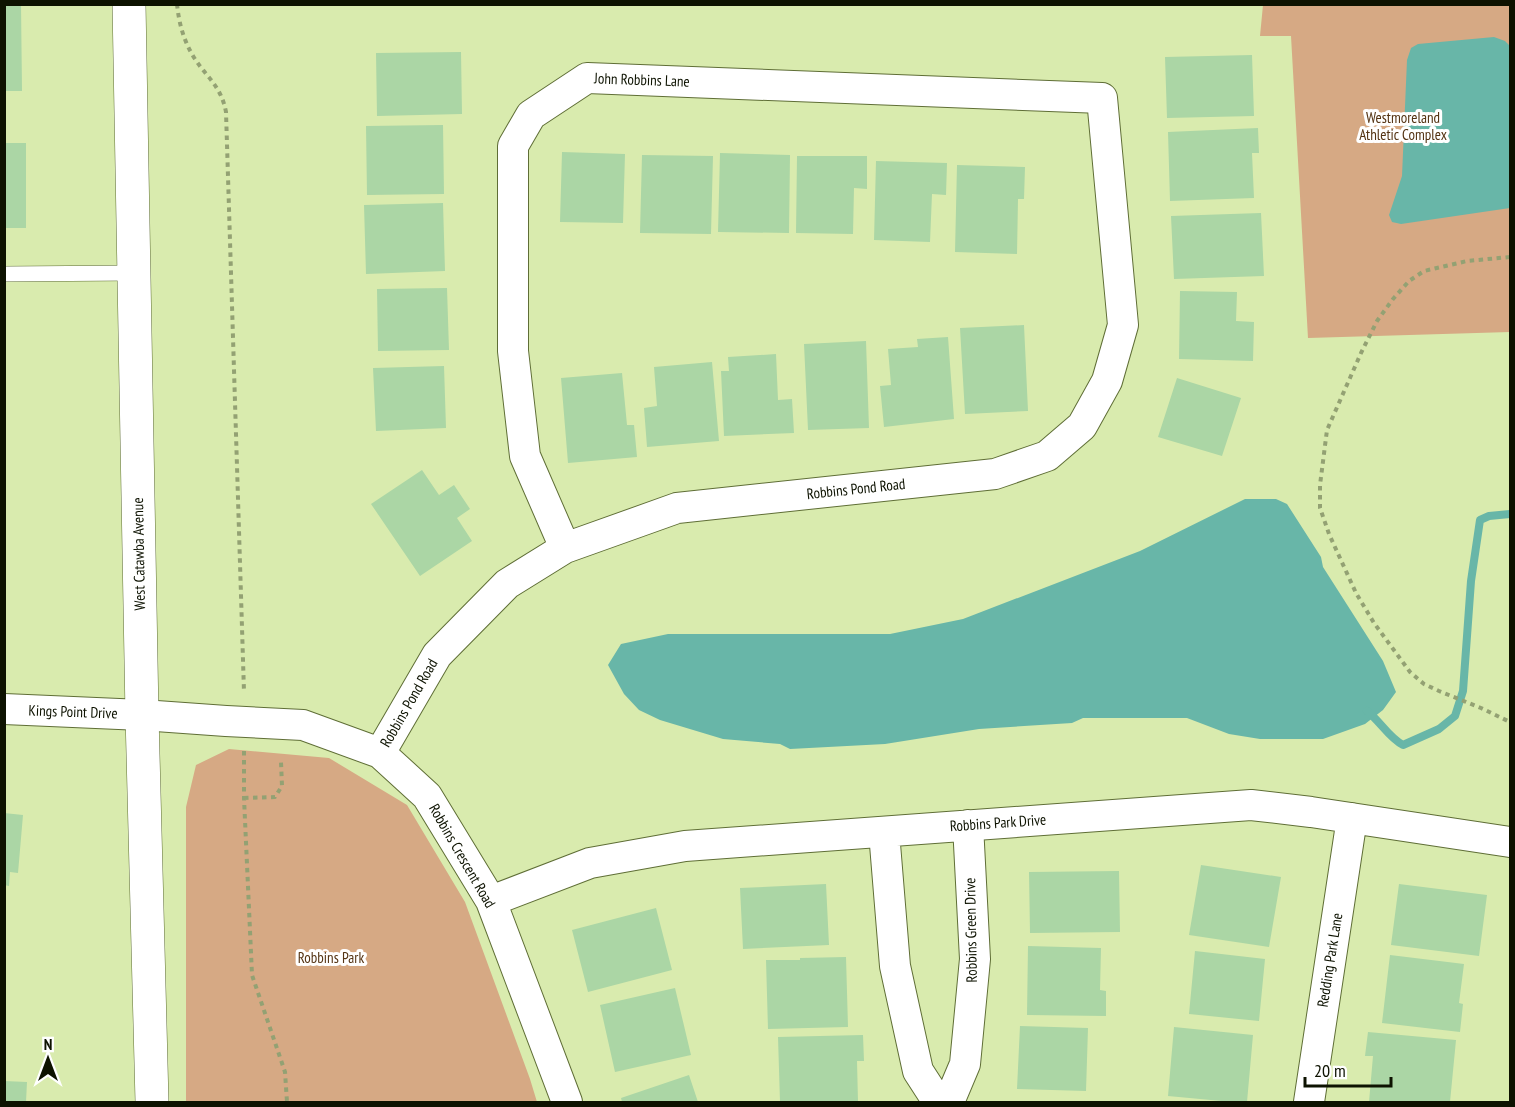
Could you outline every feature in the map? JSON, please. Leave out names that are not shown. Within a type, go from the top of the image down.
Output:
[{"type":"main road","name":"West Catawba Avenue","points":[[129,4],[142,715],[152,1102]]},
{"type":"street","name":"John Robbins Lane","points":[[565,548],[525,456],[513,351],[513,147],[531,115],[587,78],[1102,98]]},
{"type":"street","name":"Robbins Pond Road","points":[[380,753],[437,655],[507,584],[565,548],[677,508],[994,474],[1047,456],[1082,426],[1107,381],[1123,325],[1102,98]]},
{"type":"street","name":"Kings Point Drive","points":[[4,709],[142,715]]},
{"type":"street","name":"Robbins Crescent Road","points":[[142,715],[303,725],[380,753],[427,796],[491,901],[567,1102]]},
{"type":"street","name":"Robbins Park Drive","points":[[491,901],[590,864],[675,848],[1251,805],[1510,842]]},
{"type":"street","name":"Redding Park Lane","points":[[1309,1102],[1352,818]]},
{"type":"street","name":"Robbins Green Drive","points":[[949,1102],[965,1064],[975,958],[968,825]]},
{"type":"street","points":[[884,832],[895,966],[918,1071],[938,1102]]},
{"type":"lane","points":[[4,274],[134,273]]},
{"type":"path","points":[[177,4],[178,20],[183,37],[195,59],[220,91],[226,112],[245,722],[244,798],[252,975],[285,1072],[287,1102]]},
{"type":"path","points":[[1510,257],[1441,266],[1409,281],[1393,298],[1377,321],[1327,430],[1320,485],[1320,508],[1329,534],[1356,593],[1374,623],[1410,672],[1438,692],[1510,722]]},
{"type":"path","points":[[244,798],[275,797],[282,786],[281,762]]},
{"type":"green space","name":"Westmoreland Athletic Complex","points":[[1263,5],[1510,5],[1510,332],[1308,338],[1291,36],[1260,36]]},
{"type":"green space","name":"Robbins Park","points":[[229,749],[329,758],[407,805],[465,902],[537,1102],[186,1102],[186,807],[196,765]]},
{"type":"water","points":[[1494,37],[1505,41],[1510,46],[1510,208],[1401,224],[1392,222],[1389,215],[1402,176],[1407,60],[1411,48],[1418,44]]},
{"type":"water","points":[[1245,499],[1276,499],[1287,504],[1321,557],[1323,567],[1383,661],[1396,692],[1383,710],[1365,724],[1323,739],[1260,739],[1229,734],[1187,718],[1083,718],[1072,723],[979,729],[885,744],[790,749],[780,744],[723,739],[660,720],[639,710],[624,694],[608,665],[621,644],[668,634],[890,634],[963,619],[1140,551]]},
{"type":"building","points":[[4,4],[21,4],[22,91],[4,91]]},
{"type":"building","points":[[461,52],[462,114],[377,116],[376,53]]},
{"type":"building","points":[[1252,55],[1254,116],[1167,118],[1165,57]]},
{"type":"building","points":[[443,125],[444,194],[367,195],[366,126]]},
{"type":"building","points":[[1258,128],[1259,153],[1252,153],[1254,198],[1170,201],[1168,132]]},
{"type":"building","points":[[5,143],[26,143],[26,228],[5,228]]},
{"type":"building","points":[[562,152],[625,154],[623,223],[560,222]]},
{"type":"building","points":[[720,153],[790,155],[789,233],[718,232]]},
{"type":"building","points":[[642,155],[713,156],[711,234],[640,233]]},
{"type":"building","points":[[797,156],[867,156],[867,189],[854,188],[853,234],[796,233]]},
{"type":"building","points":[[876,161],[947,163],[946,195],[932,194],[930,242],[874,240]]},
{"type":"building","points":[[957,165],[1025,167],[1024,199],[1018,199],[1017,254],[955,252]]},
{"type":"building","points":[[443,203],[445,271],[366,274],[364,205]]},
{"type":"building","points":[[1261,213],[1264,276],[1174,279],[1171,216]]},
{"type":"building","points":[[447,288],[449,350],[378,351],[377,289]]},
{"type":"building","points":[[1180,291],[1237,292],[1236,321],[1254,322],[1253,361],[1179,359]]},
{"type":"building","points":[[1024,325],[1028,411],[965,414],[960,328]]},
{"type":"building","points":[[948,337],[954,419],[884,427],[880,386],[891,385],[888,349],[918,347],[917,339]]},
{"type":"building","points":[[866,341],[869,428],[808,430],[804,344]]},
{"type":"building","points":[[776,354],[778,400],[792,399],[794,433],[724,436],[721,371],[729,371],[728,357]]},
{"type":"building","points":[[712,362],[719,441],[647,447],[644,408],[657,406],[654,367]]},
{"type":"building","points":[[444,366],[446,428],[376,431],[373,368]]},
{"type":"building","points":[[622,373],[627,425],[634,425],[637,457],[568,463],[561,378]]},
{"type":"building","points":[[1177,378],[1241,398],[1222,456],[1158,437]]},
{"type":"building","points":[[422,470],[439,495],[454,485],[470,509],[457,518],[472,541],[420,576],[371,504]]},
{"type":"building","points":[[4,813],[23,815],[18,873],[10,872],[9,886],[4,885]]},
{"type":"building","points":[[1201,865],[1281,877],[1269,947],[1189,935]]},
{"type":"building","points":[[1119,871],[1120,932],[1030,933],[1029,872]]},
{"type":"building","points":[[826,884],[829,945],[743,949],[740,888]]},
{"type":"building","points":[[1399,884],[1487,895],[1479,956],[1391,945]]},
{"type":"building","points":[[656,908],[672,970],[588,992],[572,930]]},
{"type":"building","points":[[1028,946],[1101,948],[1100,990],[1106,991],[1106,1016],[1027,1015]]},
{"type":"building","points":[[1195,951],[1265,959],[1259,1021],[1189,1014]]},
{"type":"building","points":[[1390,955],[1464,964],[1459,1003],[1463,1004],[1460,1032],[1382,1023]]},
{"type":"building","points":[[846,957],[848,1027],[768,1029],[766,960]]},
{"type":"building","points":[[675,988],[691,1055],[615,1072],[600,1005]]},
{"type":"building","points":[[1020,1026],[1088,1028],[1086,1091],[1017,1089]]},
{"type":"building","points":[[1174,1027],[1253,1035],[1247,1102],[1168,1096]]},
{"type":"building","points":[[1368,1032],[1456,1040],[1450,1102],[1369,1102],[1373,1056],[1365,1056]]},
{"type":"building","points":[[863,1035],[864,1061],[857,1061],[858,1102],[780,1102],[778,1037]]},
{"type":"building","points":[[689,1075],[698,1102],[622,1102],[621,1098]]},
{"type":"building","points":[[4,1081],[27,1082],[26,1102],[4,1102]]},
{"type":"waterway","points":[[1367,711],[1403,745],[1439,729],[1455,716],[1463,691],[1471,581],[1480,520],[1489,516],[1510,514]]}]
